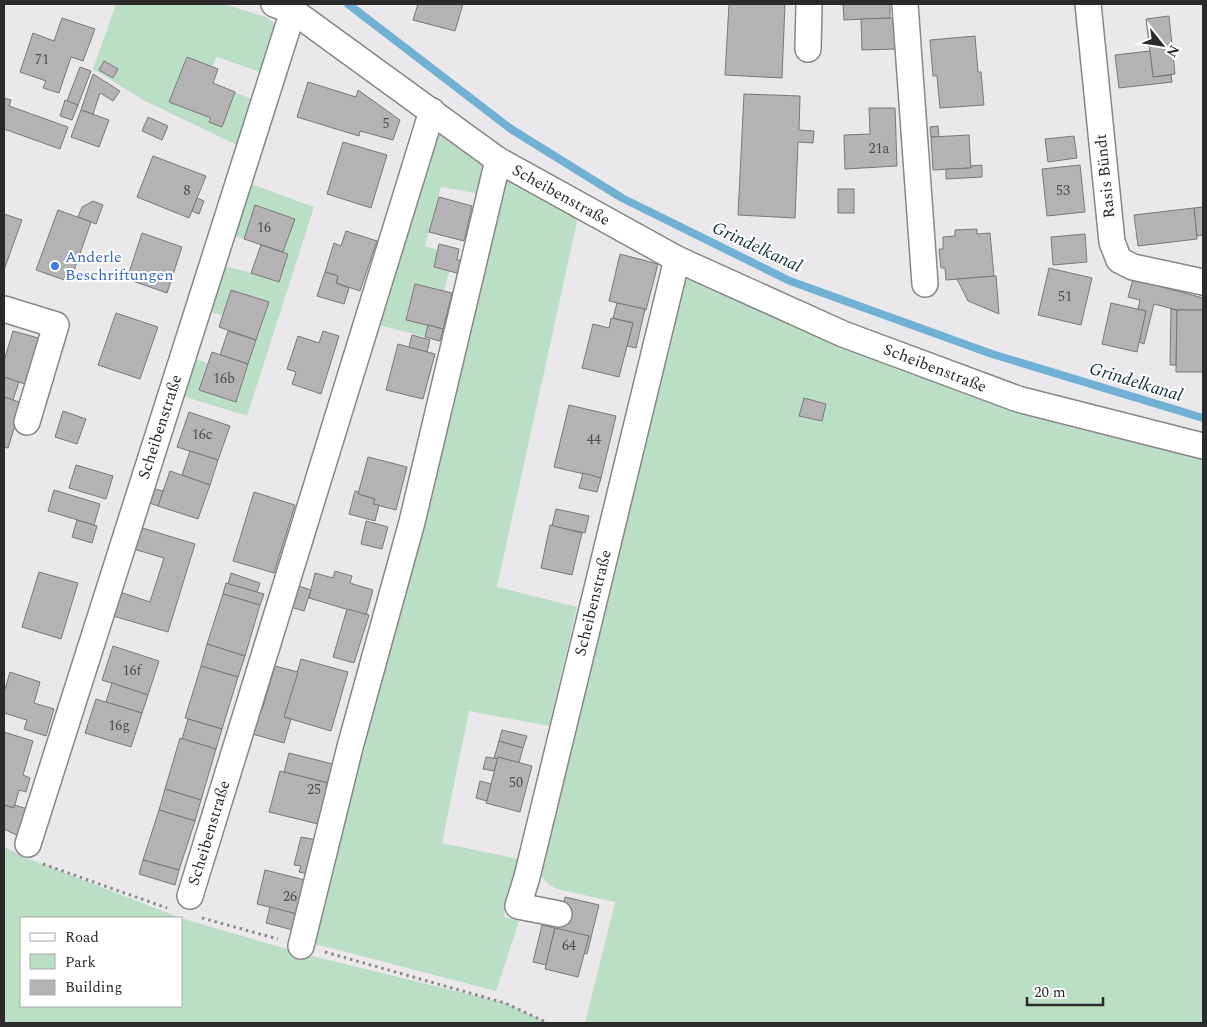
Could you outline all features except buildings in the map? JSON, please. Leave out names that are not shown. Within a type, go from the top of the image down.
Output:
[{"type":"street","points":[[808,50],[809,4]]},
{"type":"street","points":[[905,4],[925,284]]},
{"type":"street","name":"Rasis Bündt","points":[[1088,4],[1112,242],[1118,260],[1133,268],[1203,282]]},
{"type":"street","name":"Scheibenstraße","points":[[28,844],[284,7],[498,160],[677,258],[843,334],[1018,399],[1203,446]]},
{"type":"street","name":"Scheibenstraße","points":[[190,896],[432,111]]},
{"type":"street","name":"Scheibenstraße","points":[[301,946],[350,747],[412,522],[498,160]]},
{"type":"street","name":"Scheibenstraße","points":[[559,914],[518,906],[529,868],[677,258]]},
{"type":"street","points":[[4,309],[56,325],[27,422]]},
{"type":"green space","points":[[116,4],[224,4],[266,17],[276,24],[265,69],[260,72],[217,57],[212,67],[187,57],[170,101],[211,118],[222,127],[235,92],[256,101],[239,146],[145,101],[93,69]]},
{"type":"green space","points":[[436,126],[488,163],[481,194],[441,187],[425,246],[438,250],[434,267],[449,271],[444,291],[415,284],[406,319],[428,325],[425,337],[375,324]]},
{"type":"green space","points":[[511,178],[578,217],[497,587],[577,607],[549,726],[469,711],[442,843],[518,859],[504,917],[519,921],[496,991],[315,944],[311,939],[505,179]]},
{"type":"green space","points":[[246,182],[314,207],[247,416],[176,394],[188,357],[207,363],[199,390],[236,402],[269,303],[232,290],[223,316],[204,309],[218,264],[251,273],[288,254],[283,252],[294,218],[255,206],[244,239],[228,234]]},
{"type":"green space","points":[[677,259],[843,334],[1203,446],[1203,1023],[585,1023],[615,902],[557,889],[548,884],[539,872]]},
{"type":"green space","points":[[4,847],[24,857],[178,917],[20,917],[20,1007],[182,1007],[182,918],[304,954],[505,1003],[548,1023],[4,1023]]},
{"type":"waterway","name":"Grindelkanal","points":[[348,4],[511,129],[622,198],[790,281],[992,354],[1203,418]]},
{"type":"place","name":"Anderle Beschriftungen","points":[[55,266]]}]
